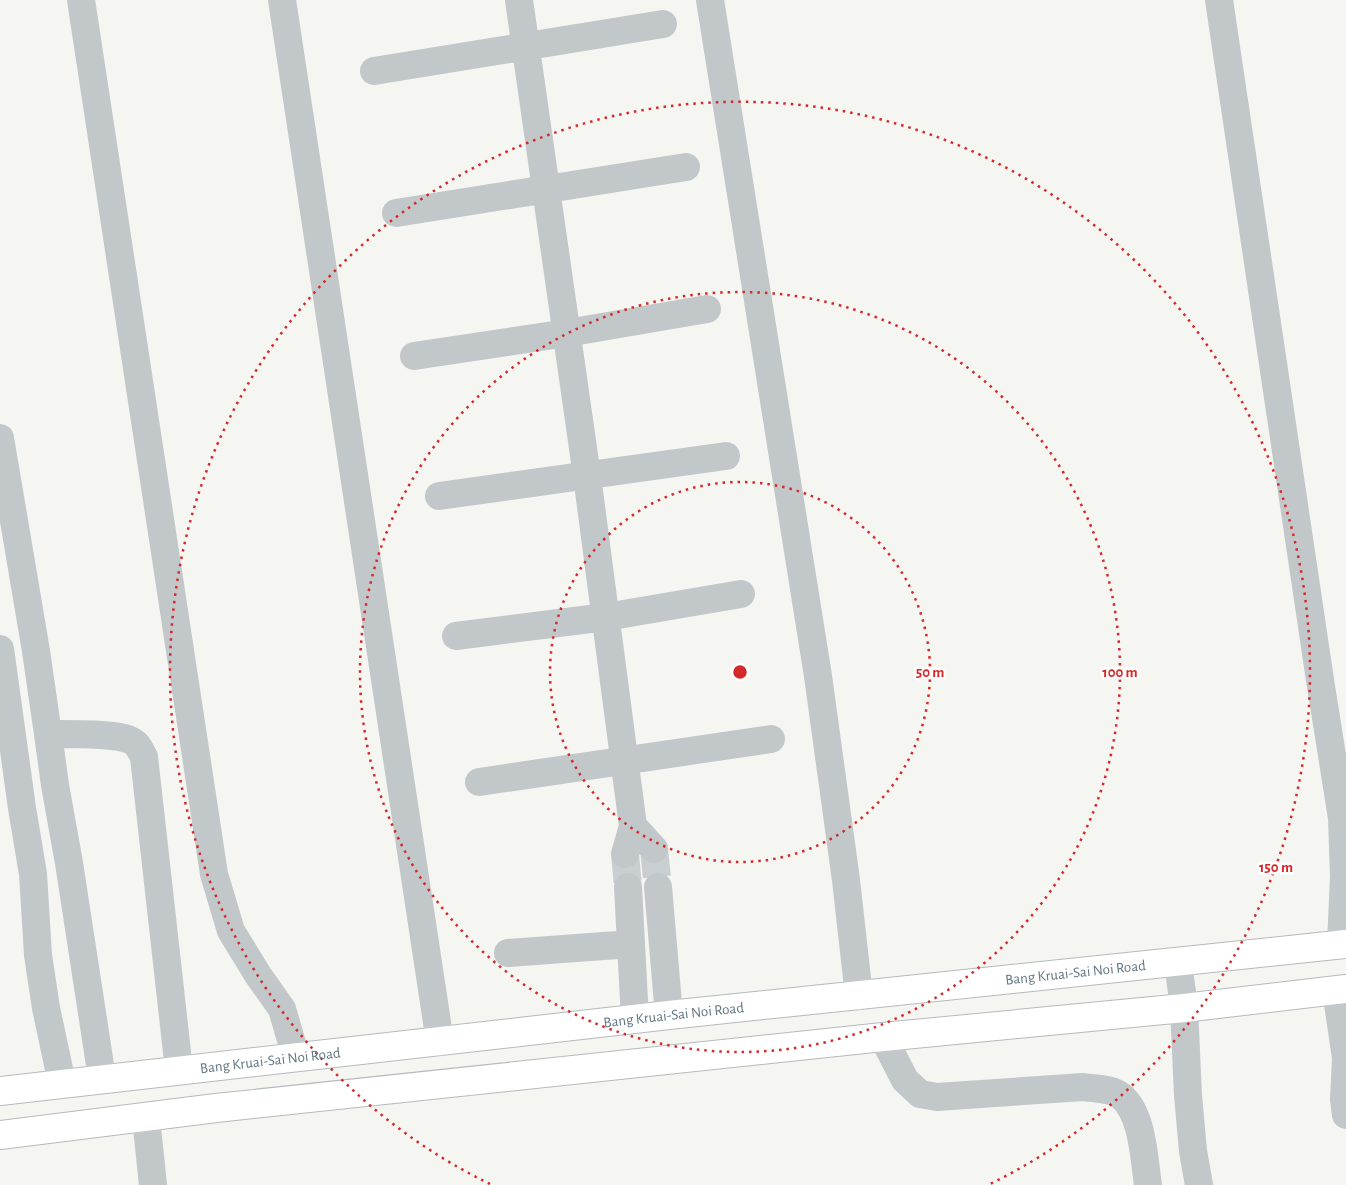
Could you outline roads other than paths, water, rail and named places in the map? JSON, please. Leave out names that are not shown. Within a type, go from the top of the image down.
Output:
[{"type":"main road","name":"Bang Kruai-Sai Noi Road","points":[[0,1091],[669,1015],[1344,944]]},
{"type":"main road","points":[[0,1135],[226,1107],[882,1037],[1184,1008],[1341,990]]},
{"type":"street","points":[[81,0],[214,874],[231,931],[282,1009],[296,1056]]},
{"type":"street","points":[[282,0],[440,1042]]},
{"type":"street","points":[[519,0],[587,476],[634,826],[624,854]]},
{"type":"street","points":[[710,0],[818,676],[846,880],[859,996]]},
{"type":"street","points":[[1219,0],[1342,818],[1344,944]]},
{"type":"street","points":[[374,71],[663,24]]},
{"type":"street","points":[[396,213],[686,168]]},
{"type":"street","points":[[414,356],[567,333],[707,309]]},
{"type":"street","points":[[0,438],[36,651],[55,785],[102,1078]]},
{"type":"street","points":[[439,496],[726,456]]},
{"type":"street","points":[[456,636],[606,617],[741,594]]},
{"type":"street","points":[[0,649],[11,810],[34,874],[40,964],[46,1008],[62,1083]]},
{"type":"street","points":[[48,734],[115,736],[130,740],[139,746],[144,758],[179,1070]]},
{"type":"street","points":[[479,782],[771,740]]},
{"type":"street","points":[[634,826],[654,849]]},
{"type":"street","points":[[628,887],[635,1019]]},
{"type":"street","points":[[658,887],[669,1015]]},
{"type":"street","points":[[508,953],[631,944]]},
{"type":"street","points":[[1178,962],[1184,1008],[1193,1151],[1199,1185]]},
{"type":"street","points":[[1341,990],[1346,1058],[1344,1100],[1346,1116]]},
{"type":"street","points":[[882,1037],[905,1080],[920,1094],[937,1098],[1083,1088],[1106,1090],[1120,1095],[1133,1110],[1139,1128],[1148,1185]]},
{"type":"street","points":[[146,1118],[153,1185]]},
{"type":"tunnel","points":[[654,849],[658,887]]},
{"type":"tunnel","points":[[625,854],[628,887]]}]
